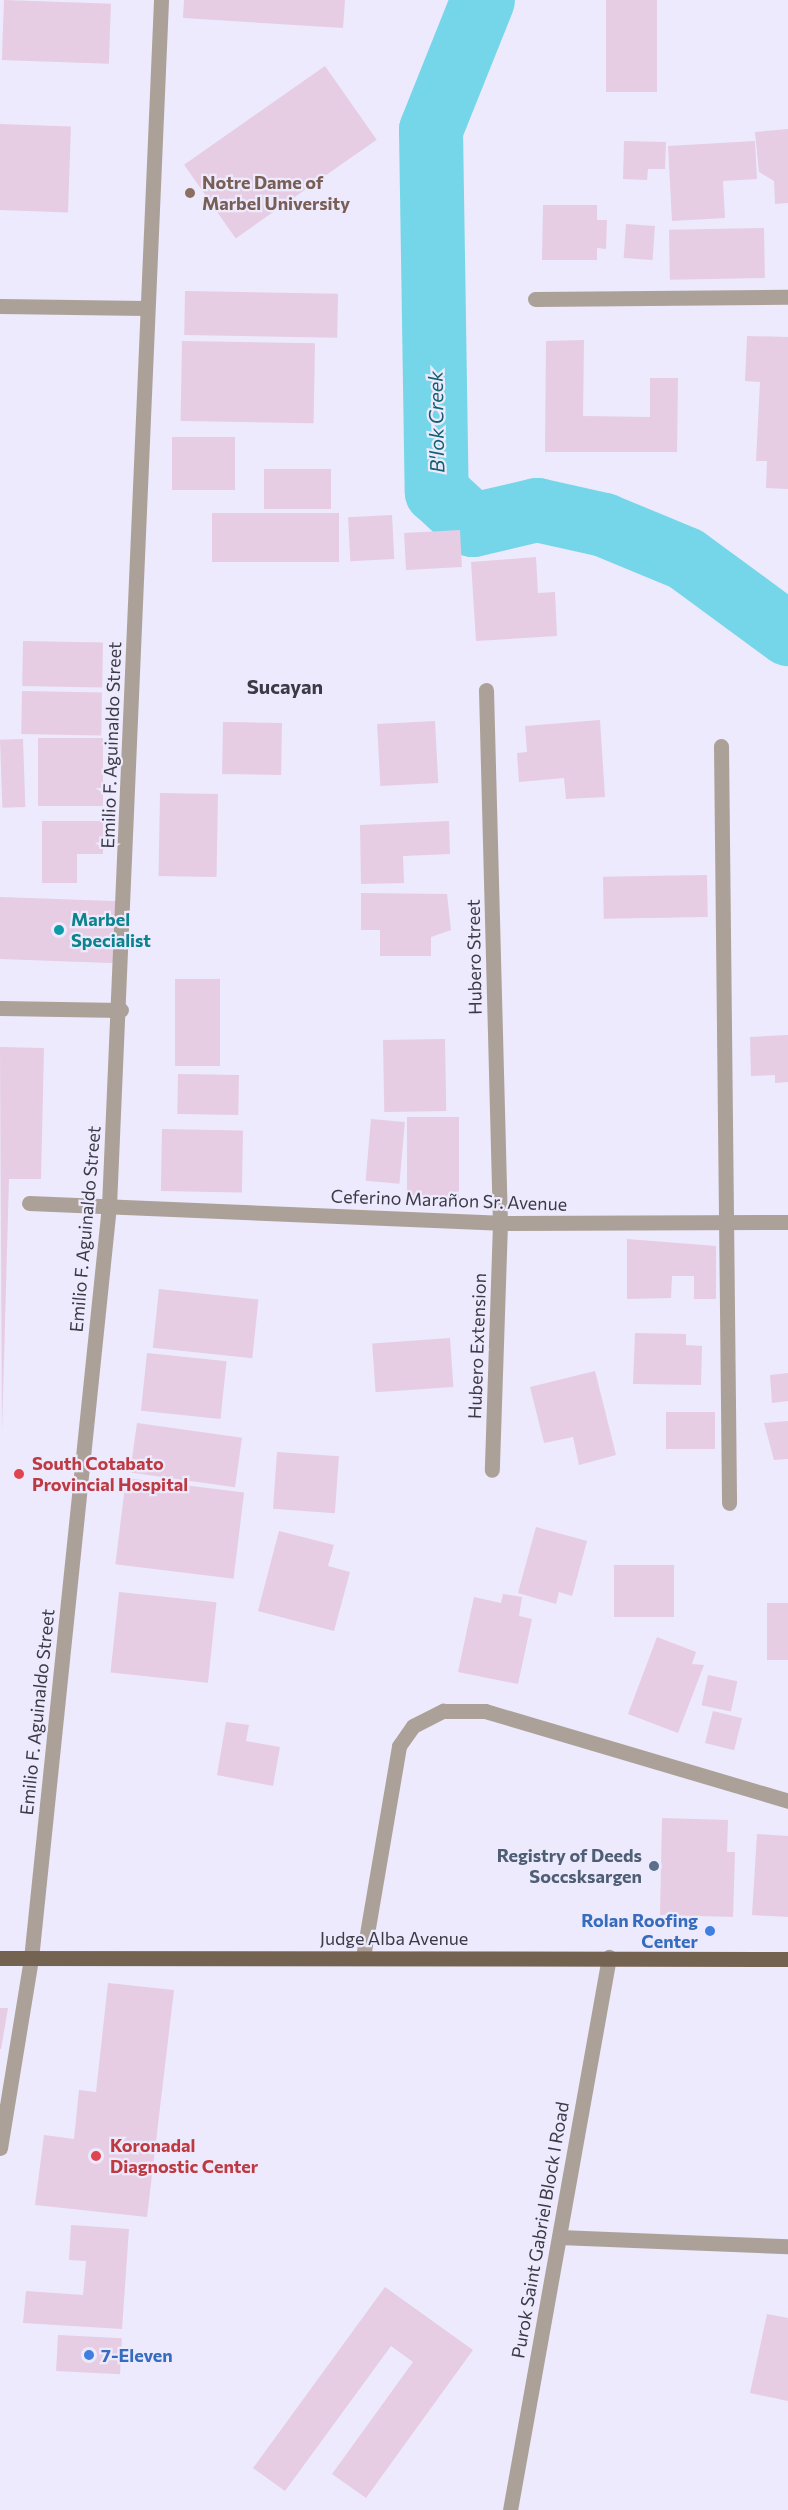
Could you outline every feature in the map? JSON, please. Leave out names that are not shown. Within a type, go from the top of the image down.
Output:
[{"type":"main road","name":"Judge Alba Avenue","points":[[0,1958],[788,1959]]},
{"type":"street","name":"Emilio F. Aguinaldo Street","points":[[0,2148],[31,1959],[109,1206],[121,1010],[145,308],[161,0]]},
{"type":"street","points":[[536,299],[788,297]]},
{"type":"street","points":[[0,306],[145,308]]},
{"type":"street","name":"Hubero Street","points":[[486,690],[500,1223]]},
{"type":"street","points":[[721,746],[730,1222],[729,1503]]},
{"type":"street","points":[[0,1008],[121,1010]]},
{"type":"street","name":"Ceferino Marañon Sr. Avenue","points":[[29,1203],[500,1223],[788,1222]]},
{"type":"street","name":"Hubero Extension","points":[[492,1470],[500,1223]]},
{"type":"street","points":[[363,1957],[399,1746],[413,1726],[443,1711],[485,1711],[788,1801]]},
{"type":"street","name":"Purok Saint Gabriel Block I Road","points":[[510,2510],[609,1957]]},
{"type":"street","points":[[559,2237],[788,2246]]},
{"type":"building","points":[[4,0],[111,4],[109,64],[2,60]]},
{"type":"building","points":[[184,0],[345,0],[343,28],[183,18]]},
{"type":"building","points":[[606,0],[657,0],[657,92],[606,92]]},
{"type":"building","points":[[325,66],[377,140],[236,238],[184,165]]},
{"type":"building","points":[[0,124],[71,126],[68,212],[0,210]]},
{"type":"building","points":[[788,129],[788,203],[775,204],[774,181],[759,172],[755,132]]},
{"type":"building","points":[[624,141],[666,142],[665,169],[648,169],[647,180],[623,179]]},
{"type":"building","points":[[755,141],[757,179],[723,181],[725,218],[672,221],[668,146]]},
{"type":"building","points":[[543,205],[597,205],[597,220],[607,220],[606,249],[597,248],[597,260],[542,260]]},
{"type":"building","points":[[626,224],[655,226],[653,260],[624,258]]},
{"type":"building","points":[[764,228],[765,278],[670,280],[669,230]]},
{"type":"building","points":[[185,291],[338,294],[337,338],[184,335]]},
{"type":"building","points":[[747,336],[788,337],[788,489],[766,488],[767,461],[756,461],[760,382],[745,381]]},
{"type":"building","points":[[584,340],[583,416],[650,417],[650,378],[678,378],[677,452],[545,452],[546,341]]},
{"type":"building","points":[[182,341],[315,343],[314,423],[181,421]]},
{"type":"building","points":[[172,437],[235,437],[235,490],[172,490]]},
{"type":"building","points":[[264,469],[331,469],[331,509],[264,509]]},
{"type":"building","points":[[212,513],[339,513],[339,562],[212,562]]},
{"type":"building","points":[[392,515],[394,559],[350,561],[348,517]]},
{"type":"building","points":[[460,530],[462,567],[406,570],[404,533]]},
{"type":"building","points":[[536,557],[538,593],[555,592],[557,636],[476,641],[471,562]]},
{"type":"building","points":[[23,641],[103,642],[102,687],[22,686]]},
{"type":"building","points":[[22,691],[102,692],[101,735],[21,734]]},
{"type":"building","points":[[600,720],[605,797],[566,799],[564,778],[519,782],[517,753],[527,752],[525,726]]},
{"type":"building","points":[[435,721],[438,783],[380,786],[377,724]]},
{"type":"building","points":[[223,722],[282,723],[281,775],[222,774]]},
{"type":"building","points":[[38,738],[103,738],[103,806],[38,806]]},
{"type":"building","points":[[23,739],[25,807],[2,808],[0,740]]},
{"type":"building","points":[[160,793],[218,794],[217,877],[159,876]]},
{"type":"building","points":[[42,821],[103,821],[103,854],[77,854],[77,883],[42,883]]},
{"type":"building","points":[[449,821],[450,854],[403,856],[404,883],[361,884],[360,825]]},
{"type":"building","points":[[707,875],[708,917],[604,919],[603,877]]},
{"type":"building","points":[[361,893],[447,894],[451,930],[431,937],[431,956],[380,956],[380,930],[361,930]]},
{"type":"building","name":"Marbel Specialist","points":[[0,897],[120,901],[118,963],[0,959]]},
{"type":"building","points":[[175,979],[220,979],[220,1066],[175,1066]]},
{"type":"building","points":[[788,1035],[788,1082],[775,1083],[775,1075],[751,1076],[750,1037]]},
{"type":"building","points":[[445,1039],[446,1111],[384,1112],[383,1040]]},
{"type":"building","points":[[0,1047],[44,1048],[41,1179],[9,1179],[2,1431]]},
{"type":"building","points":[[178,1074],[239,1075],[238,1115],[177,1114]]},
{"type":"building","points":[[407,1117],[459,1117],[459,1198],[407,1198]]},
{"type":"building","points":[[371,1119],[405,1122],[399,1184],[366,1181]]},
{"type":"building","points":[[162,1129],[243,1130],[242,1192],[161,1191]]},
{"type":"building","points":[[627,1239],[716,1246],[716,1299],[694,1299],[694,1276],[672,1276],[671,1298],[627,1299]]},
{"type":"building","points":[[159,1289],[258,1299],[252,1358],[153,1348]]},
{"type":"building","points":[[635,1333],[686,1334],[686,1345],[702,1346],[701,1385],[633,1384]]},
{"type":"building","points":[[450,1338],[453,1387],[376,1392],[372,1343]]},
{"type":"building","points":[[147,1353],[227,1361],[220,1419],[141,1411]]},
{"type":"building","points":[[595,1371],[616,1455],[579,1465],[573,1437],[544,1443],[530,1387]]},
{"type":"building","points":[[788,1373],[788,1401],[772,1403],[770,1375]]},
{"type":"building","points":[[666,1412],[715,1412],[715,1449],[666,1449]]},
{"type":"building","points":[[788,1421],[788,1459],[774,1460],[764,1423]]},
{"type":"building","points":[[137,1423],[242,1438],[235,1487],[130,1473]]},
{"type":"building","points":[[277,1452],[339,1456],[335,1513],[273,1509]]},
{"type":"building","points":[[126,1478],[244,1493],[234,1579],[115,1564]]},
{"type":"building","points":[[536,1527],[587,1541],[572,1596],[559,1592],[556,1604],[518,1593]]},
{"type":"building","points":[[279,1531],[334,1545],[328,1566],[350,1572],[334,1631],[258,1611]]},
{"type":"building","points":[[614,1565],[674,1565],[674,1617],[614,1617]]},
{"type":"building","points":[[119,1592],[216,1602],[208,1683],[111,1673]]},
{"type":"building","points":[[503,1594],[522,1597],[519,1616],[532,1619],[518,1684],[458,1672],[474,1597],[501,1603]]},
{"type":"building","points":[[767,1603],[788,1603],[788,1660],[767,1660]]},
{"type":"building","points":[[657,1637],[696,1652],[692,1664],[704,1665],[678,1733],[628,1714]]},
{"type":"building","points":[[708,1675],[737,1681],[731,1712],[702,1705]]},
{"type":"building","points":[[713,1711],[742,1718],[734,1750],[705,1743]]},
{"type":"building","points":[[226,1722],[249,1725],[246,1741],[280,1747],[273,1786],[217,1775]]},
{"type":"building","points":[[662,1818],[728,1820],[727,1852],[735,1852],[733,1917],[660,1915]]},
{"type":"building","points":[[757,1834],[788,1836],[788,1917],[752,1915]]},
{"type":"building","points":[[108,1983],[174,1990],[147,2217],[35,2205],[44,2135],[74,2139],[79,2090],[96,2092]]},
{"type":"building","points":[[0,2008],[8,2008],[1,2049],[0,2049]]},
{"type":"building","points":[[71,2225],[129,2229],[122,2329],[23,2323],[26,2291],[83,2295],[86,2261],[69,2260]]},
{"type":"building","points":[[385,2287],[473,2350],[366,2498],[332,2474],[413,2362],[391,2346],[285,2491],[253,2468]]},
{"type":"building","points":[[767,2314],[788,2318],[788,2401],[750,2393]]},
{"type":"building","name":"7-Eleven","points":[[58,2335],[122,2338],[120,2374],[56,2371]]},
{"type":"waterway","name":"B'lok Creek","points":[[483,0],[431,130],[437,492],[473,525],[537,510],[604,525],[686,559],[788,634]]},
{"type":"place","name":"Notre Dame of Marbel University","points":[[190,193]]},
{"type":"place","name":"Marbel Specialist","points":[[59,930]]},
{"type":"place","name":"South Cotabato Provincial Hospital","points":[[19,1474]]},
{"type":"place","name":"Registry of Deeds Soccsksargen","points":[[654,1866]]},
{"type":"place","name":"Rolan Roofing Center","points":[[710,1931]]},
{"type":"place","name":"Koronadal Diagnostic Center","points":[[96,2156]]},
{"type":"place","name":"7-Eleven","points":[[89,2355]]},
{"type":"district","name":"Sucayan","points":[[285,686]]}]
